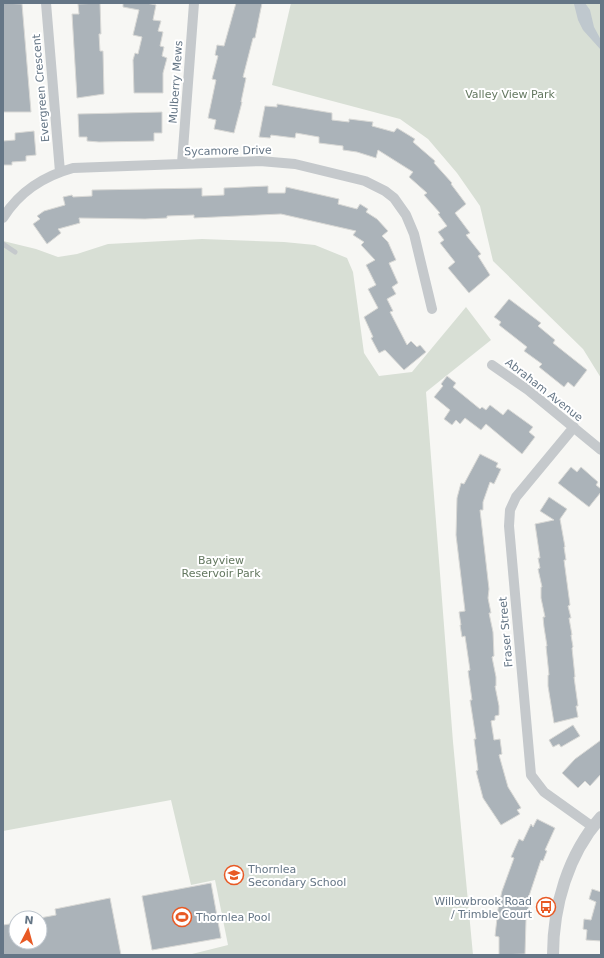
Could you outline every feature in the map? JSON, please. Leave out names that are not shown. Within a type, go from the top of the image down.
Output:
[{"type":"street","name":"Evergreen Crescent","points":[[46,3],[60,172]]},
{"type":"street","name":"Mulberry Mews","points":[[182,163],[194,3]]},
{"type":"street","name":"Sycamore Drive","points":[[3,218],[19,198],[32,187],[60,172],[88,166],[278,162],[355,177],[374,184],[394,198],[411,224],[432,309]]},
{"type":"street","name":"Abraham Avenue","points":[[492,364],[528,390],[601,450]]},
{"type":"street","name":"Fraser Street","points":[[574,427],[516,497],[510,510],[509,526],[531,775],[544,792],[592,827]]},
{"type":"street","points":[[553,955],[555,922],[562,889],[575,858],[592,827],[601,817]]},
{"type":"lane","points":[[3,244],[15,252]]},
{"type":"green space","name":"Valley View Park","points":[[291,3],[601,3],[601,378],[583,349],[493,261],[480,206],[457,173],[428,139],[400,119],[272,85]]},
{"type":"green space","name":"Bayview Reservoir Park","points":[[202,239],[284,242],[315,245],[347,258],[353,272],[364,353],[379,376],[412,372],[466,307],[491,340],[426,392],[453,742],[473,955],[188,955],[228,945],[215,880],[191,885],[171,800],[3,831],[3,241],[36,249],[58,257],[77,254],[108,244]]},
{"type":"shaded area","points":[[571,3],[585,3],[590,10],[594,27],[601,40],[601,50],[583,30],[578,20],[574,4]]},
{"type":"building","points":[[3,3],[22,4],[31,112],[3,112]]},
{"type":"building","points":[[100,3],[101,34],[99,34],[100,51],[103,51],[104,94],[77,98],[72,14],[79,14],[78,4]]},
{"type":"building","points":[[123,3],[146,3],[156,5],[153,20],[161,21],[158,31],[163,32],[160,46],[164,47],[162,56],[167,58],[163,73],[163,93],[134,93],[133,60],[135,53],[138,54],[142,37],[133,35],[139,10],[123,7]]},
{"type":"building","points":[[236,3],[262,3],[255,38],[253,38],[243,77],[246,78],[242,102],[234,133],[214,129],[216,120],[208,118],[216,80],[212,79],[218,56],[215,55],[217,45],[224,46]]},
{"type":"building","points":[[277,104],[332,113],[332,120],[349,122],[349,119],[373,122],[372,126],[394,132],[397,128],[415,139],[413,142],[435,161],[434,163],[452,183],[451,184],[466,204],[455,213],[470,233],[466,235],[481,254],[478,256],[490,275],[469,293],[448,268],[455,262],[440,243],[444,240],[438,232],[447,226],[438,214],[440,213],[424,195],[427,193],[409,177],[413,172],[378,150],[376,158],[357,152],[343,150],[343,146],[319,143],[319,137],[296,133],[295,138],[271,135],[270,138],[259,137],[265,106],[277,107]]},
{"type":"building","points":[[162,112],[162,133],[154,133],[154,141],[99,142],[87,141],[87,137],[79,137],[78,114]]},
{"type":"building","points":[[34,131],[36,155],[26,156],[26,161],[12,162],[12,165],[3,165],[3,141],[15,140],[15,133]]},
{"type":"building","points":[[268,186],[268,193],[285,193],[286,187],[339,199],[338,204],[357,209],[360,204],[368,209],[366,212],[377,219],[388,231],[382,236],[388,242],[396,260],[389,263],[398,283],[392,287],[396,294],[387,299],[393,311],[390,312],[407,345],[411,341],[417,347],[420,345],[426,352],[404,370],[385,350],[379,353],[371,338],[373,337],[364,317],[378,308],[368,289],[376,285],[366,265],[375,260],[361,245],[364,242],[353,235],[356,231],[281,214],[194,218],[194,215],[167,216],[167,218],[145,219],[79,218],[80,223],[58,229],[61,233],[47,244],[33,224],[40,219],[37,216],[44,211],[65,205],[63,197],[72,195],[73,197],[92,196],[92,190],[202,188],[202,196],[224,195],[224,188]]},
{"type":"building","points":[[509,299],[541,323],[538,326],[555,340],[553,343],[587,370],[574,387],[568,382],[564,387],[539,367],[542,364],[524,351],[527,347],[499,325],[501,322],[494,317]]},
{"type":"building","points":[[447,376],[456,383],[453,387],[480,409],[482,407],[486,410],[490,405],[503,415],[508,409],[533,427],[529,432],[535,437],[522,454],[486,424],[481,430],[465,418],[460,424],[456,420],[452,425],[444,419],[450,410],[434,397],[443,386],[441,384]]},
{"type":"building","points":[[480,454],[498,463],[496,467],[501,469],[494,484],[490,482],[483,502],[483,510],[480,510],[489,589],[488,598],[491,613],[489,613],[493,632],[494,656],[492,657],[499,706],[499,715],[495,716],[495,720],[491,721],[494,740],[500,739],[502,754],[499,755],[508,787],[521,808],[517,810],[520,814],[501,825],[483,798],[476,771],[478,770],[474,739],[476,739],[470,700],[472,700],[468,671],[470,670],[465,636],[462,637],[459,612],[465,611],[456,535],[457,498],[461,483],[464,484]]},
{"type":"building","points":[[571,467],[577,472],[581,467],[598,482],[596,485],[601,489],[601,492],[589,507],[558,483]]},
{"type":"building","points":[[549,497],[567,509],[560,519],[565,547],[566,560],[564,560],[570,605],[568,606],[571,618],[569,618],[572,635],[574,677],[578,706],[576,706],[578,717],[554,723],[548,686],[549,675],[547,646],[543,617],[545,617],[541,598],[542,587],[538,569],[540,568],[538,558],[540,558],[535,524],[554,520],[540,511]]},
{"type":"building","points":[[573,725],[580,736],[561,747],[559,744],[553,747],[549,740]]},
{"type":"building","points":[[601,740],[601,774],[590,786],[585,781],[578,788],[562,773],[575,759]]},
{"type":"building","points":[[537,819],[555,828],[545,850],[547,851],[543,861],[541,860],[529,896],[531,897],[526,920],[525,954],[499,955],[499,937],[495,936],[498,909],[502,891],[514,858],[511,857],[519,839],[523,841],[531,824],[533,827]]},
{"type":"building","name":"Thornlea Pool","points":[[211,883],[221,938],[152,950],[142,896]]},
{"type":"building","points":[[592,889],[601,892],[601,941],[586,940],[587,930],[583,929],[584,919],[591,920],[596,902],[589,899]]},
{"type":"building","points":[[110,898],[121,955],[3,955],[3,925],[8,924],[8,950],[48,950],[48,916],[56,915],[55,909]]},
{"type":"place","name":"Thornlea Secondary School","points":[[234,875]]},
{"type":"place","name":"Willowbrook Road / Trimble Court","points":[[546,907]]},
{"type":"place","name":"Thornlea Pool","points":[[182,917]]}]
